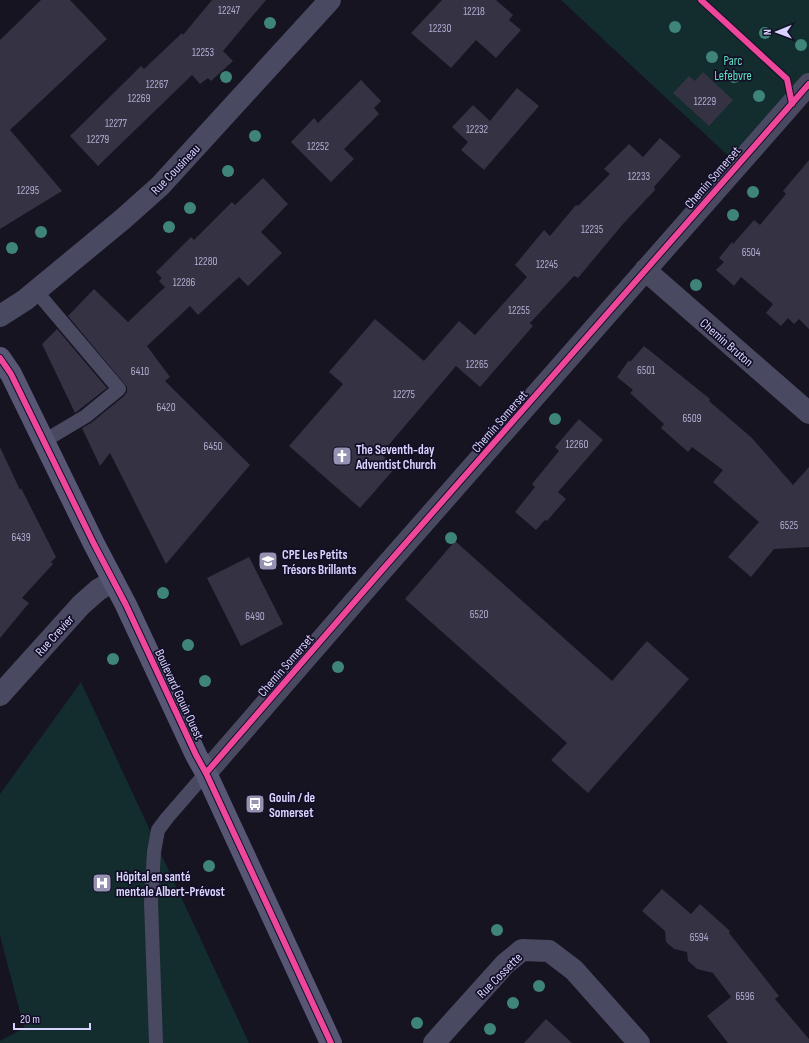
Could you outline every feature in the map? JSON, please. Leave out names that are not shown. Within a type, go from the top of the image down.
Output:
[{"type":"street","name":"Rue Cousineau","points":[[0,316],[25,300],[123,219],[160,186],[330,0]]},
{"type":"street","name":"Chemin Somerset","points":[[206,773],[381,571],[809,84]]},
{"type":"street","name":"Chemin Bruton","points":[[645,270],[809,413]]},
{"type":"street","name":"Boulevard Gouin Ouest","points":[[0,358],[10,374],[126,605],[196,755],[206,773],[331,1043]]},
{"type":"street","name":"Rue Crevier","points":[[0,695],[81,605],[98,590],[113,581]]},
{"type":"street","name":"Rue Cossette","points":[[434,1043],[505,964],[522,950],[549,951],[574,970],[639,1043]]},
{"type":"lane","points":[[36,291],[119,389],[86,416],[44,442]]},
{"type":"lane","points":[[156,1043],[151,902],[154,852],[158,830],[206,773]]},
{"type":"green space","name":"Parc Lefebvre","points":[[561,0],[809,0],[809,84],[738,165]]},
{"type":"green space","name":"Hôpital en santé mentale Albert-Prévost","points":[[81,682],[249,1043],[0,1043],[0,1041],[24,1028],[0,935],[0,794]]},
{"type":"building","points":[[41,0],[70,0],[107,39],[10,130],[62,191],[0,229],[0,40]]},
{"type":"building","points":[[212,0],[266,0],[223,51],[233,61],[211,81],[208,78],[200,84],[192,75],[98,166],[70,136],[141,66],[144,69],[182,33],[183,35]]},
{"type":"building","points":[[442,0],[496,0],[513,15],[509,20],[521,30],[496,58],[476,40],[451,68],[411,33]]},
{"type":"building","points":[[703,72],[733,100],[709,126],[673,93],[689,76],[695,81]]},
{"type":"building","points":[[361,80],[381,101],[374,108],[379,114],[344,149],[354,159],[331,182],[291,142],[314,118],[318,123]]},
{"type":"building","points":[[517,88],[539,106],[484,170],[461,150],[468,142],[452,127],[473,105],[490,121]]},
{"type":"building","points":[[660,138],[681,156],[654,187],[655,190],[623,224],[578,278],[574,276],[530,323],[533,326],[480,387],[456,366],[381,454],[396,467],[360,508],[289,446],[343,384],[329,372],[375,319],[424,361],[459,321],[475,335],[527,277],[515,265],[544,230],[550,236],[576,205],[578,206],[610,174],[604,169],[629,144],[643,157]]},
{"type":"building","points":[[809,160],[809,329],[799,319],[794,324],[788,318],[781,326],[766,313],[773,304],[741,277],[734,286],[716,270],[724,262],[719,258],[732,242],[733,244],[754,220],[760,225],[786,194],[783,191]]},
{"type":"building","points":[[263,178],[288,204],[261,232],[282,253],[248,286],[239,277],[198,315],[190,306],[147,346],[170,377],[165,381],[250,465],[166,564],[110,453],[100,466],[82,428],[91,423],[124,396],[127,392],[127,387],[68,316],[94,289],[128,322],[165,287],[159,281],[162,278],[156,272],[191,237],[194,240],[232,202],[235,205]]},
{"type":"building","points":[[57,329],[107,388],[75,413],[42,344]]},
{"type":"building","points":[[644,346],[710,399],[709,401],[752,438],[793,485],[809,467],[809,547],[774,549],[751,577],[728,557],[759,522],[713,482],[723,470],[692,447],[688,452],[661,428],[664,424],[630,393],[633,390],[617,377],[629,360],[630,362]]},
{"type":"building","points":[[579,419],[603,440],[558,492],[566,499],[547,521],[545,520],[536,530],[515,512],[535,487],[532,484],[559,451],[555,447]]},
{"type":"building","points":[[0,447],[20,490],[21,488],[56,557],[51,562],[53,564],[22,598],[29,603],[0,638]]},
{"type":"building","points":[[455,541],[612,681],[647,641],[689,679],[588,793],[551,760],[567,743],[405,599]]},
{"type":"building","points":[[249,557],[283,624],[241,646],[207,578]]},
{"type":"building","points":[[662,889],[691,914],[700,904],[730,931],[729,933],[779,996],[775,999],[809,1039],[809,1043],[728,1043],[707,1016],[731,997],[713,973],[697,969],[688,961],[687,952],[674,949],[666,942],[665,931],[642,911]]},
{"type":"building","points":[[546,1019],[572,1043],[524,1043]]},
{"type":"cycle path","points":[[701,0],[787,79],[792,104]]},
{"type":"cycle path","points":[[206,773],[809,84]]},
{"type":"cycle path","points":[[0,358],[11,374],[94,544],[126,605],[196,755],[206,773],[331,1043]]},
{"type":"place","name":"The Seventh-day Adventist Church","points":[[342,456]]},
{"type":"place","name":"CPE Les Petits Trésors Brillants","points":[[268,561]]},
{"type":"place","name":"Gouin / de Somerset","points":[[255,804]]},
{"type":"place","name":"Hôpital en santé mentale Albert-Prévost","points":[[102,883]]}]
